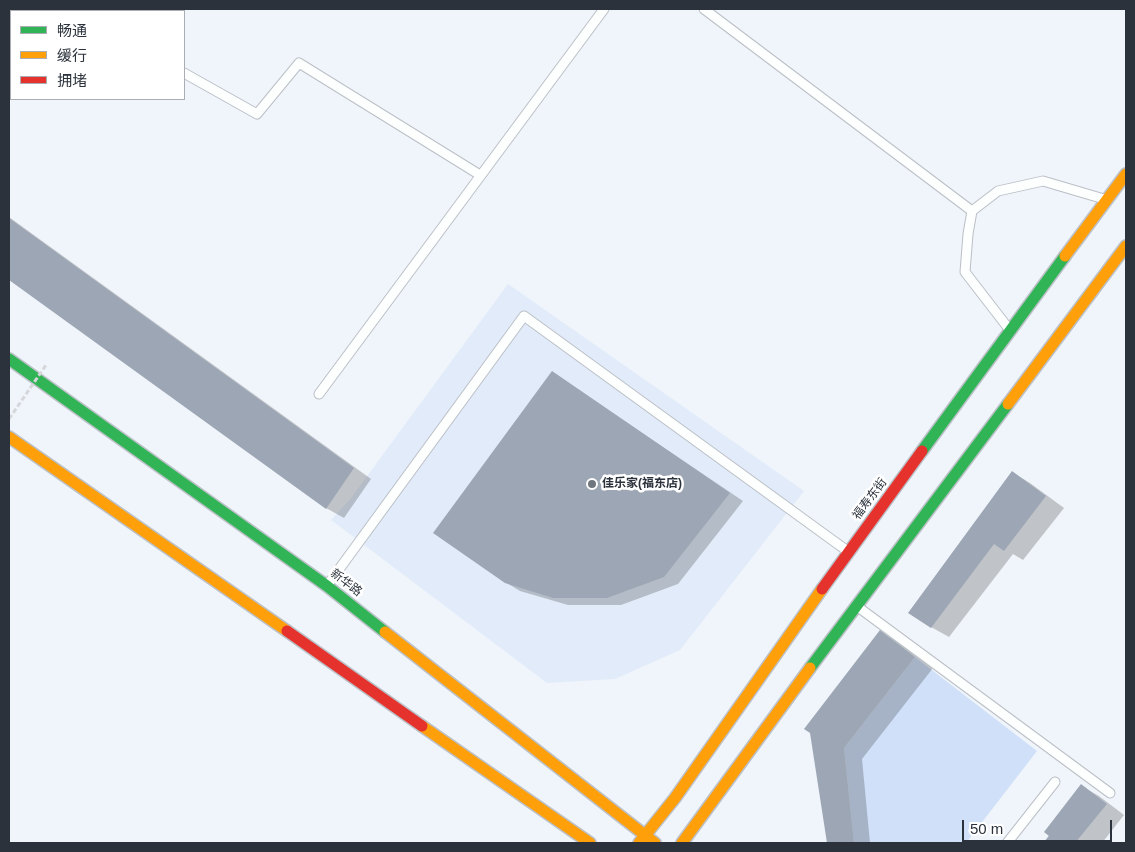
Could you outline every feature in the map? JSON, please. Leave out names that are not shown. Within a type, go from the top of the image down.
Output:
[{"type":"main road","name":"福寿东街","points":[[642,839],[675,798],[848,552],[1126,174]]},
{"type":"main road","points":[[682,843],[856,605],[1126,246]]},
{"type":"main road","name":"新华路","points":[[9,359],[327,586],[609,806],[642,839],[655,843]]},
{"type":"main road","points":[[9,437],[590,843]]},
{"type":"lane","points":[[318,394],[604,9]]},
{"type":"lane","points":[[704,9],[972,211]]},
{"type":"lane","points":[[185,74],[257,114],[299,63],[480,175]]},
{"type":"lane","points":[[1011,331],[965,272],[972,211],[998,191],[1043,181],[1108,200]]},
{"type":"lane","points":[[327,586],[524,316],[848,552]]},
{"type":"lane","points":[[856,605],[1110,793]]},
{"type":"lane","points":[[1007,843],[1055,782]]},
{"type":"path","points":[[9,419],[46,365]]},
{"type":"shaded area","points":[[508,284],[804,491],[680,650],[615,679],[547,683],[331,520],[351,498]]},
{"type":"shaded area","points":[[915,657],[1037,751],[966,843],[854,843],[844,748]]},
{"type":"building","points":[[9,218],[354,468],[326,509],[9,280]]},
{"type":"building","points":[[552,371],[730,493],[664,577],[607,598],[553,598],[505,583],[433,533]]},
{"type":"building","points":[[1012,471],[1046,496],[1004,551],[994,544],[931,628],[908,613]]},
{"type":"building","points":[[880,630],[915,657],[844,748],[854,843],[827,843],[810,733],[804,729]]},
{"type":"building","points":[[1081,784],[1107,804],[1075,843],[1043,843],[1049,836],[1044,832]]},
{"type":"traffic: fast","points":[[922,451],[1065,256]]},
{"type":"traffic: fast","points":[[9,359],[327,586],[385,632]]},
{"type":"traffic: fast","points":[[810,668],[1008,404]]},
{"type":"traffic: slow","points":[[1065,256],[1126,174]]},
{"type":"traffic: slow","points":[[1008,404],[1126,246]]},
{"type":"traffic: slow","points":[[9,437],[287,631]]},
{"type":"traffic: slow","points":[[639,843],[675,798],[822,589]]},
{"type":"traffic: slow","points":[[385,632],[655,843]]},
{"type":"traffic: slow","points":[[682,843],[810,668]]},
{"type":"traffic: slow","points":[[422,726],[590,843]]},
{"type":"traffic: jam","points":[[822,589],[922,451]]},
{"type":"traffic: jam","points":[[287,631],[422,726]]},
{"type":"place","name":"佳乐家(福东店)","points":[[592,484]]}]
